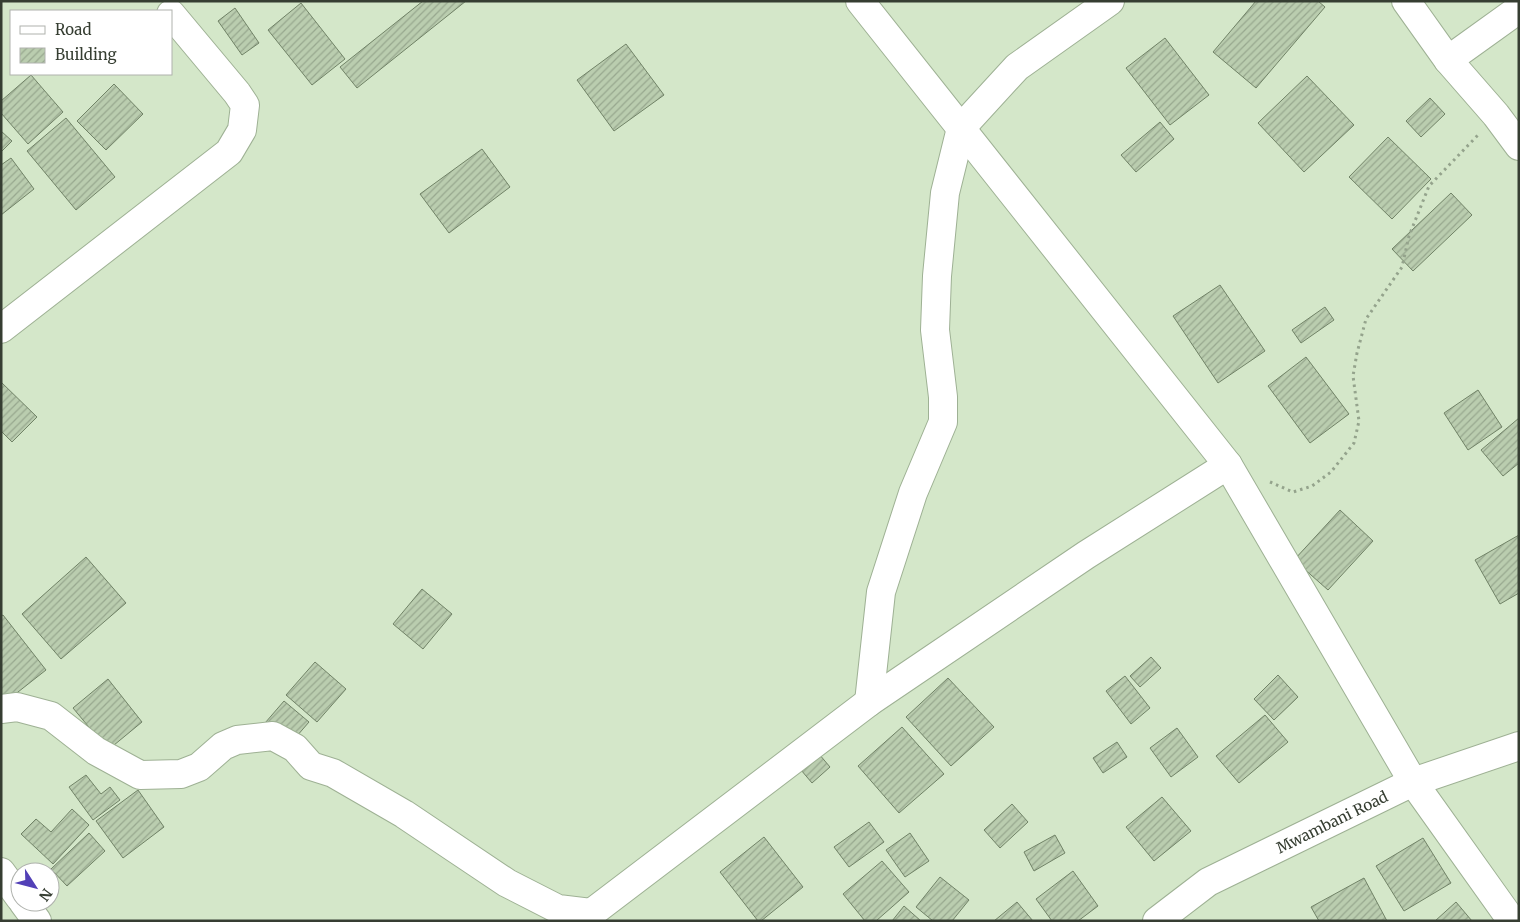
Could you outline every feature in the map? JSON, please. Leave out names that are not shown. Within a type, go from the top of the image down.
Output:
[{"type":"street","points":[[860,1],[1228,465],[1413,782],[1512,921]]},
{"type":"street","points":[[869,702],[881,592],[913,493],[943,422],[943,397],[935,330],[937,276],[945,193],[961,128],[1017,67],[1110,1]]},
{"type":"street","points":[[1406,1],[1448,60],[1496,114],[1519,146]]},
{"type":"street","points":[[1448,60],[1519,9]]},
{"type":"street","points":[[1,329],[229,152],[242,130],[244,106],[237,93],[172,14]]},
{"type":"street","points":[[1,709],[18,707],[51,716],[96,750],[140,775],[181,774],[199,767],[223,746],[237,740],[273,736],[295,748],[311,766],[333,773],[404,814],[506,883],[558,909],[586,917],[869,702],[1086,555],[1228,465]]},
{"type":"street","name":"Mwambani Road","points":[[1157,921],[1208,882],[1413,782],[1519,746]]},
{"type":"street","points":[[1,872],[10,884]]},
{"type":"path","points":[[1228,465],[1293,492],[1312,486],[1331,472],[1354,442],[1359,421],[1353,376],[1366,319],[1402,267],[1409,236],[1429,186],[1496,114]]},
{"type":"building","points":[[423,1],[466,1],[357,88],[340,67]]},
{"type":"building","points":[[1256,1],[1318,1],[1325,7],[1256,88],[1213,52]]},
{"type":"building","points":[[301,3],[345,59],[312,85],[268,30]]},
{"type":"building","points":[[235,8],[259,43],[242,55],[218,21]]},
{"type":"building","points":[[1165,38],[1209,95],[1170,125],[1126,68]]},
{"type":"building","points":[[626,44],[664,95],[614,131],[577,80]]},
{"type":"building","points":[[31,75],[63,112],[28,144],[1,113],[1,101]]},
{"type":"building","points":[[1307,76],[1354,125],[1304,172],[1258,123]]},
{"type":"building","points":[[114,84],[143,114],[106,150],[77,121]]},
{"type":"building","points":[[1430,98],[1445,114],[1421,137],[1406,121]]},
{"type":"building","points":[[66,118],[115,177],[76,210],[27,151]]},
{"type":"building","points":[[1160,122],[1174,139],[1136,172],[1121,155]]},
{"type":"building","points":[[1,131],[12,141],[1,152]]},
{"type":"building","points":[[1388,137],[1431,179],[1392,219],[1349,177]]},
{"type":"building","points":[[482,149],[510,187],[449,233],[420,194]]},
{"type":"building","points":[[11,158],[34,189],[1,215],[1,165]]},
{"type":"building","points":[[1451,193],[1472,215],[1413,271],[1392,249]]},
{"type":"building","points":[[1220,285],[1265,351],[1218,383],[1173,316]]},
{"type":"building","points":[[1325,307],[1334,320],[1301,343],[1292,330]]},
{"type":"building","points":[[1306,357],[1349,414],[1310,443],[1268,386]]},
{"type":"building","points":[[1,382],[37,417],[12,442],[1,431]]},
{"type":"building","points":[[1478,390],[1502,427],[1468,450],[1444,413]]},
{"type":"building","points":[[1519,418],[1519,463],[1503,476],[1481,450]]},
{"type":"building","points":[[1340,510],[1373,541],[1328,590],[1294,560]]},
{"type":"building","points":[[1519,535],[1519,593],[1500,604],[1475,560]]},
{"type":"building","points":[[86,557],[126,603],[61,659],[22,614]]},
{"type":"building","points":[[422,589],[452,614],[423,649],[393,624]]},
{"type":"building","points":[[3,615],[46,670],[4,703],[1,699],[1,616]]},
{"type":"building","points":[[1151,657],[1161,668],[1140,687],[1130,676]]},
{"type":"building","points":[[315,662],[346,689],[317,722],[286,695]]},
{"type":"building","points":[[1278,675],[1298,697],[1274,720],[1254,699]]},
{"type":"building","points":[[1125,676],[1150,708],[1131,724],[1106,691]]},
{"type":"building","points":[[948,678],[994,727],[951,766],[906,717]]},
{"type":"building","points":[[108,679],[142,722],[108,750],[73,708]]},
{"type":"building","points":[[284,701],[309,722],[290,744],[265,723]]},
{"type":"building","points":[[1265,715],[1288,742],[1239,783],[1216,756]]},
{"type":"building","points":[[902,727],[944,774],[899,813],[858,766]]},
{"type":"building","points":[[1177,728],[1198,757],[1171,777],[1150,748]]},
{"type":"building","points":[[1117,742],[1127,757],[1103,773],[1093,758]]},
{"type":"building","points":[[819,754],[830,767],[812,783],[801,770]]},
{"type":"building","points":[[86,775],[101,794],[110,787],[120,800],[93,820],[69,787]]},
{"type":"building","points":[[138,790],[164,827],[123,858],[96,821]]},
{"type":"building","points":[[1162,797],[1191,831],[1154,861],[1126,827]]},
{"type":"building","points":[[1012,804],[1028,822],[1000,848],[984,830]]},
{"type":"building","points":[[72,809],[89,825],[55,862],[51,862],[21,834],[36,819],[51,832]]},
{"type":"building","points":[[869,822],[884,842],[849,867],[834,847]]},
{"type":"building","points":[[89,833],[105,851],[67,886],[60,879],[60,862],[58,862]]},
{"type":"building","points":[[910,833],[929,861],[905,877],[886,850]]},
{"type":"building","points":[[1055,835],[1065,853],[1034,871],[1024,852]]},
{"type":"building","points":[[764,837],[803,887],[761,921],[758,921],[720,872]]},
{"type":"building","points":[[1423,838],[1451,883],[1404,911],[1376,866]]},
{"type":"building","points":[[882,861],[909,892],[876,921],[865,921],[843,894]]},
{"type":"building","points":[[1073,871],[1098,906],[1078,921],[1052,921],[1036,899]]},
{"type":"building","points":[[940,877],[969,900],[952,921],[933,921],[916,907]]},
{"type":"building","points":[[1364,878],[1387,921],[1319,921],[1311,907]]},
{"type":"building","points":[[1017,902],[1033,921],[994,921]]},
{"type":"building","points":[[1456,902],[1472,921],[1435,921]]},
{"type":"building","points":[[904,906],[921,921],[892,921]]}]
